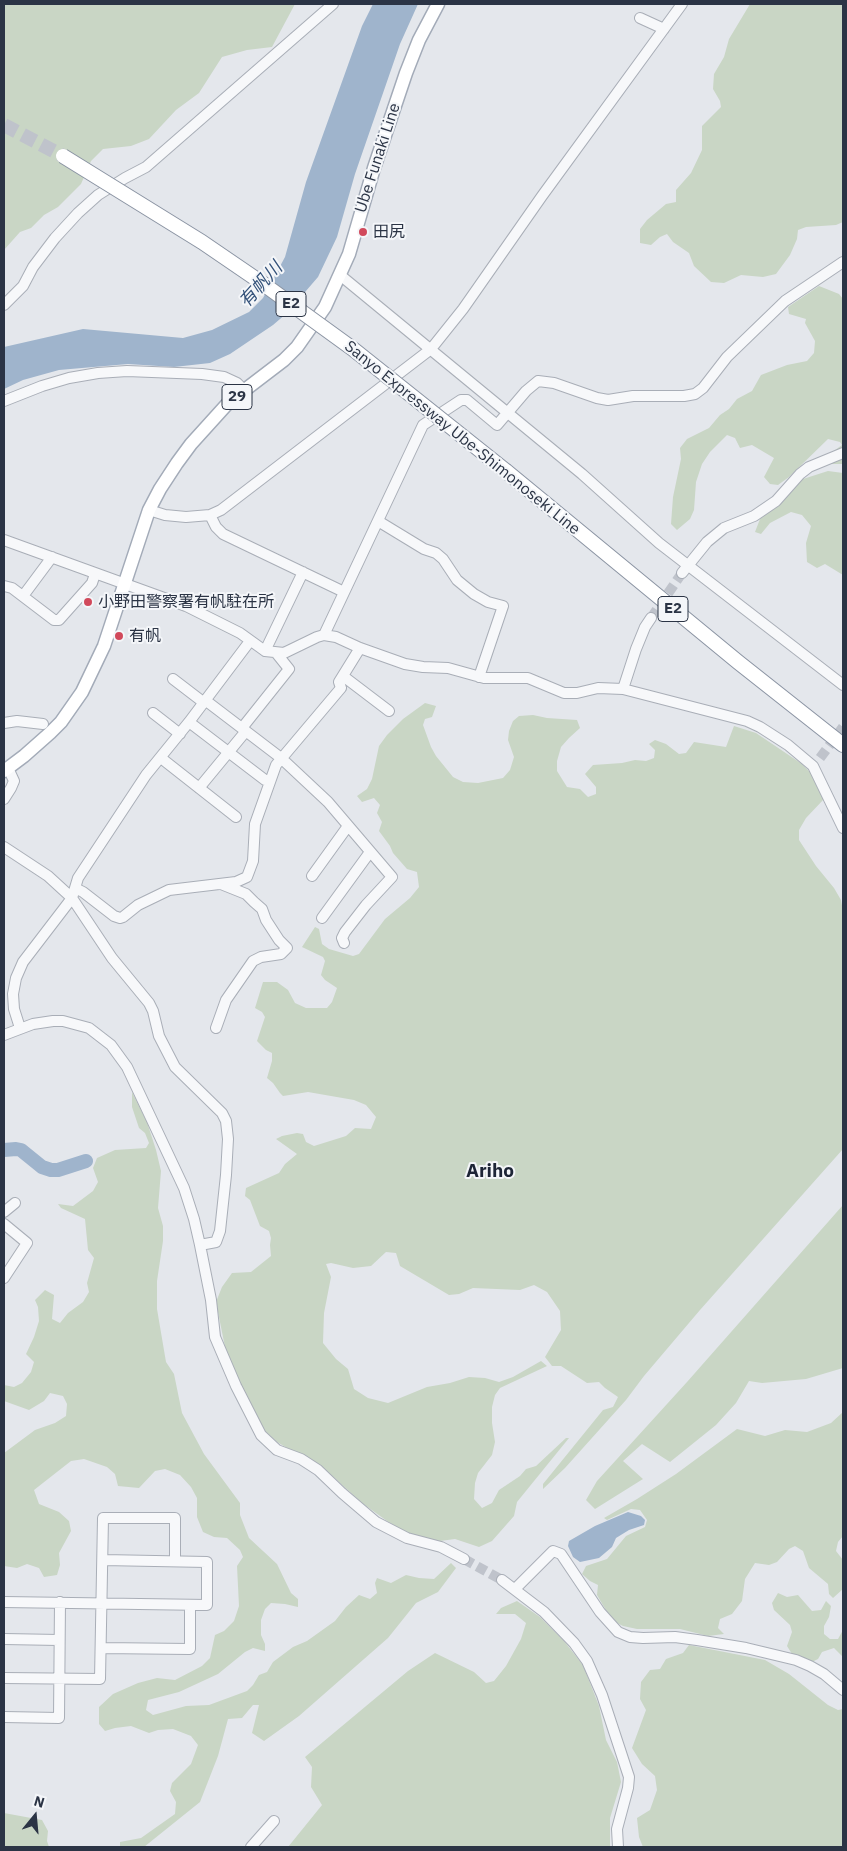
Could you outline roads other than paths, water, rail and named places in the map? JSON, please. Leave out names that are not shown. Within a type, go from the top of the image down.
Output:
[{"type":"highway","name":"Sanyo Expressway Ube-Shimonoseki Line","points":[[63,156],[202,242],[354,349],[738,662],[843,745]]},
{"type":"main road","name":"Ube Funaki Line","points":[[6,770],[61,722],[82,692],[104,646],[149,510],[168,476],[191,444],[230,402],[284,360],[297,347],[325,307],[349,254],[374,168],[406,73],[419,40],[438,4]]},
{"type":"street","points":[[4,305],[23,286],[33,266],[55,238],[98,195],[146,167],[334,4]]},
{"type":"street","points":[[149,510],[175,517],[210,515],[221,510],[327,427],[431,350],[463,310],[542,196],[682,4]]},
{"type":"street","points":[[640,18],[664,29]]},
{"type":"street","points":[[324,635],[423,425],[461,400],[467,400],[497,425],[526,391],[538,381],[554,383],[608,400],[695,394],[704,388],[727,357],[785,301],[843,262]]},
{"type":"street","points":[[340,275],[582,474],[685,569],[843,685]]},
{"type":"street","points":[[4,401],[69,378],[126,371],[202,374],[224,377],[237,383],[245,391]]},
{"type":"street","points":[[685,569],[707,542],[724,528],[754,516],[776,500],[809,467],[843,453]]},
{"type":"street","points":[[210,515],[216,527],[224,534],[344,592]]},
{"type":"street","points":[[378,521],[424,549],[436,554],[442,559],[456,580],[474,594],[488,602],[504,606],[478,677]]},
{"type":"street","points":[[4,540],[186,606],[219,622],[266,651],[277,654],[284,653],[317,636],[324,635],[336,637],[405,664],[448,668],[478,677],[528,678],[564,693],[577,693],[598,688],[623,689],[747,721],[816,762],[843,828]]},
{"type":"street","points":[[23,596],[52,556]]},
{"type":"street","points":[[266,651],[303,572]]},
{"type":"street","points":[[4,586],[12,588],[54,620],[59,620],[92,583],[95,574]]},
{"type":"street","points":[[623,689],[636,648],[651,618]]},
{"type":"street","points":[[20,1028],[13,1001],[16,978],[23,962],[74,893],[78,878],[146,775],[190,722],[250,641]]},
{"type":"street","points":[[74,893],[84,892],[114,916],[120,918],[138,905],[169,890],[236,882],[247,877],[253,862],[255,824],[272,776],[281,758],[302,737],[341,688],[339,682],[360,648]]},
{"type":"street","points":[[199,788],[228,752],[289,668],[277,654]]},
{"type":"street","points":[[343,676],[389,711]]},
{"type":"street","points":[[173,679],[244,729],[281,758],[328,802],[392,877],[366,904],[345,932],[342,938],[344,944]]},
{"type":"street","points":[[153,713],[180,734]]},
{"type":"street","points":[[4,723],[17,721],[43,724]]},
{"type":"street","points":[[190,722],[264,780]]},
{"type":"street","points":[[161,758],[236,816]]},
{"type":"street","points":[[4,799],[12,788],[14,781],[6,770]]},
{"type":"street","points":[[312,876],[348,826]]},
{"type":"street","points":[[4,847],[74,893],[80,908],[112,958],[149,1003],[153,1011],[159,1036],[175,1067],[222,1112],[226,1121],[228,1139],[219,1237],[213,1243],[200,1245]]},
{"type":"street","points":[[322,918],[370,852]]},
{"type":"street","points":[[216,1028],[226,1000],[253,961],[260,957],[281,954],[287,948],[279,940],[266,920],[262,909],[246,894],[220,884]]},
{"type":"street","points":[[4,1035],[20,1028],[43,1022],[72,1023],[96,1033],[117,1052],[130,1074],[184,1188],[200,1245],[211,1300],[215,1337],[236,1386],[261,1435],[277,1450],[301,1459],[318,1470],[376,1522],[407,1538],[441,1547],[464,1559]]},
{"type":"street","points":[[4,1212],[15,1203]]},
{"type":"street","points":[[4,1224],[28,1243],[4,1278]]},
{"type":"street","points":[[4,1678],[100,1679],[103,1518],[175,1518],[175,1561]]},
{"type":"street","points":[[515,1590],[553,1551],[561,1554],[600,1612],[618,1632],[630,1637],[675,1637],[697,1640],[746,1648],[796,1660],[824,1674],[843,1690]]},
{"type":"street","points":[[4,1602],[207,1604],[207,1562],[103,1560]]},
{"type":"street","points":[[502,1580],[544,1612],[574,1643],[587,1661],[602,1695],[629,1777],[617,1829],[618,1847]]},
{"type":"street","points":[[4,1718],[59,1718],[60,1602]]},
{"type":"street","points":[[101,1648],[190,1649],[190,1605]]},
{"type":"street","points":[[4,1639],[59,1640]]},
{"type":"street","points":[[251,1847],[274,1821]]},
{"type":"water","points":[[373,4],[418,4],[400,44],[355,174],[337,237],[318,277],[287,313],[273,325],[230,354],[210,363],[174,367],[128,364],[59,370],[23,380],[4,389],[4,347],[83,329],[183,338],[212,330],[249,312],[263,298],[285,257],[306,182],[362,26]]},
{"type":"water","points":[[628,1512],[641,1516],[645,1520],[644,1525],[629,1530],[616,1538],[612,1547],[599,1558],[580,1562],[573,1557],[568,1546],[569,1541],[595,1526]]},
{"type":"waterway","points":[[4,1150],[21,1150],[42,1167],[51,1170],[58,1170],[86,1161]]},
{"type":"tunnel","points":[[4,125],[63,156]]},
{"type":"tunnel","points":[[651,618],[682,573]]},
{"type":"tunnel","points":[[820,758],[843,727]]},
{"type":"tunnel","points":[[464,1559],[502,1580]]},
{"type":"place","name":"田尻","points":[[363,232]]},
{"type":"place","name":"小野田警察署有帆駐在所","points":[[88,602]]},
{"type":"place","name":"有帆","points":[[119,636]]},
{"type":"district","name":"Ariho","points":[[490,1172]]},
{"type":"water label","name":"有帆川","points":[[261,285]]}]
